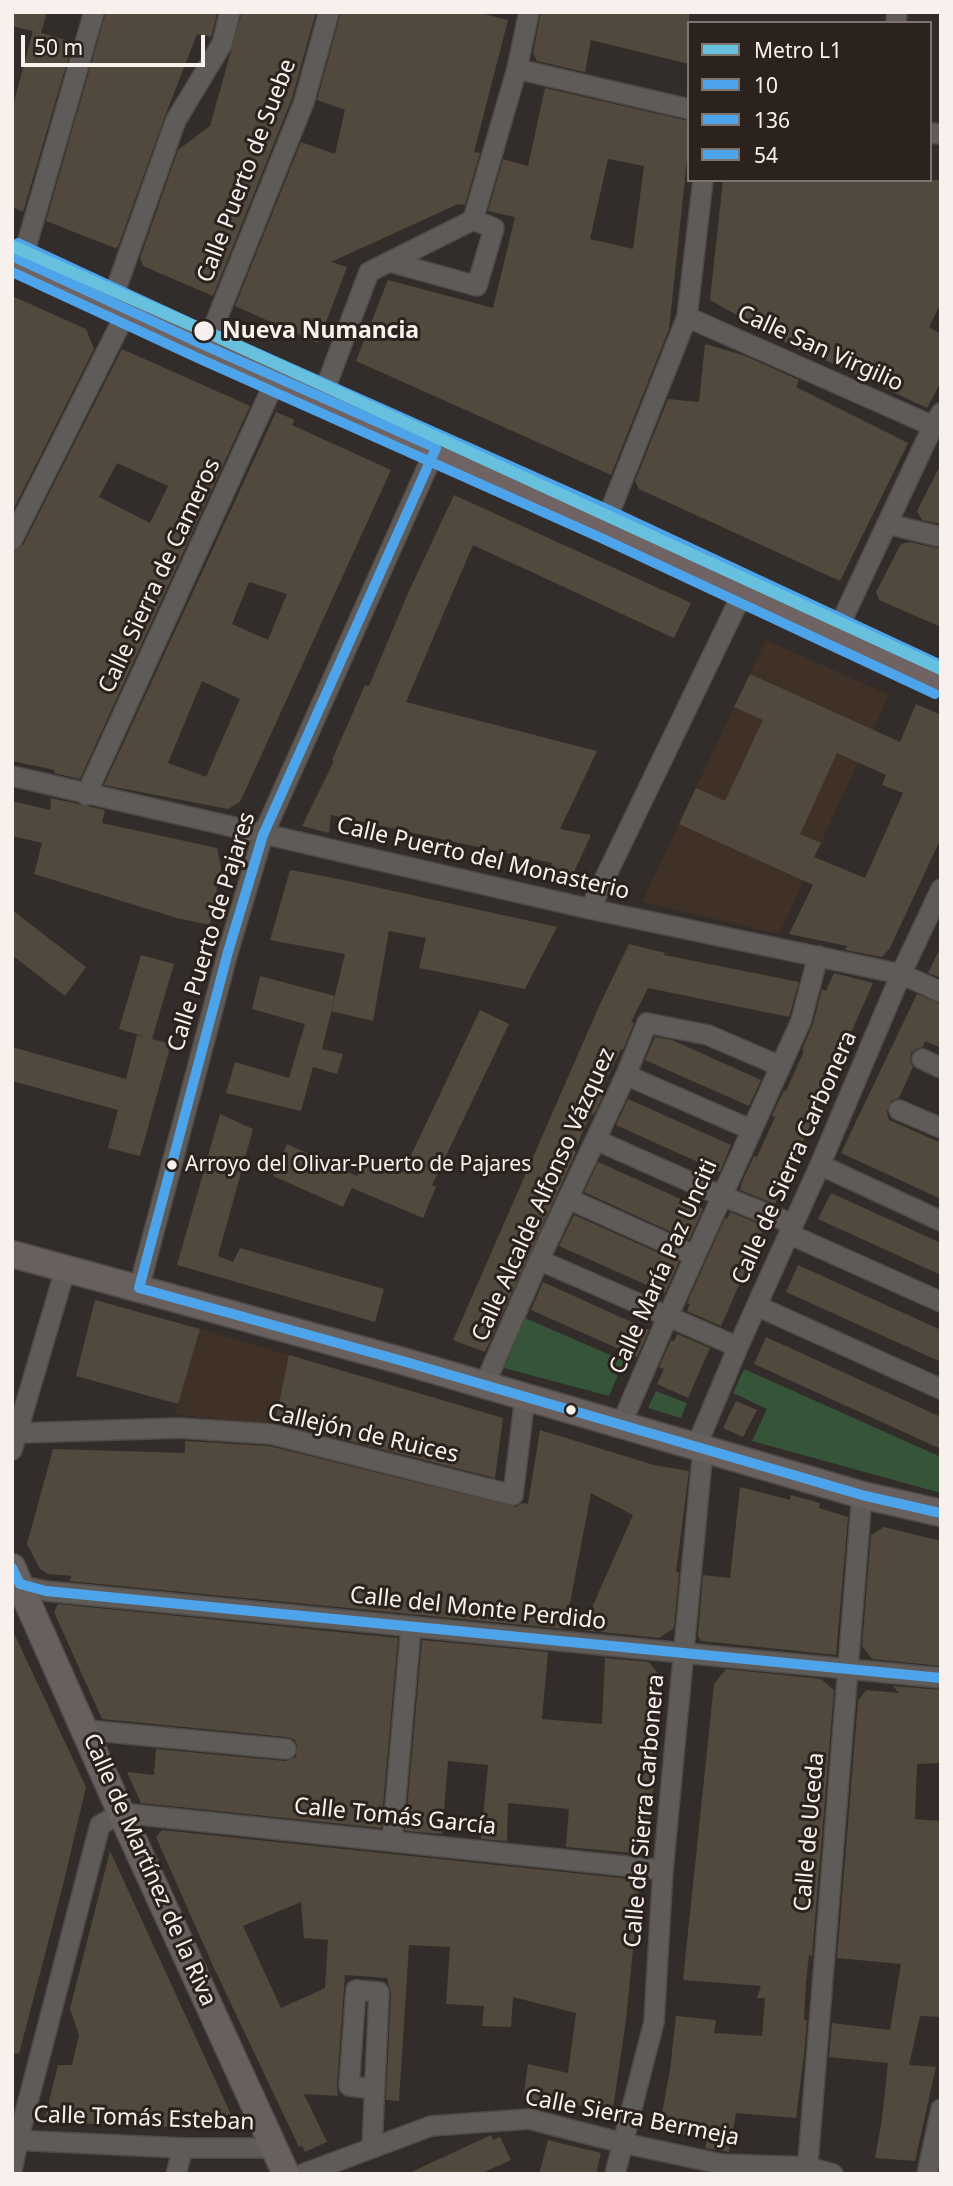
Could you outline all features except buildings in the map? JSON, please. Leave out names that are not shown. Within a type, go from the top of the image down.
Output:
[{"type":"main road","points":[[17,258],[206,346],[605,524],[941,681]]},
{"type":"street","points":[[17,258],[94,12]]},
{"type":"street","points":[[12,540],[119,306],[176,120],[222,44],[230,12]]},
{"type":"street","name":"Calle Puerto de Suebe","points":[[206,346],[304,102],[329,12]]},
{"type":"street","points":[[473,220],[517,69],[530,12]]},
{"type":"street","points":[[517,69],[687,109]]},
{"type":"street","points":[[605,524],[687,317],[703,182]]},
{"type":"street","points":[[322,397],[369,272],[473,220],[495,228],[477,286],[390,262]]},
{"type":"street","name":"Calle San Virgilio","points":[[687,317],[938,422]]},
{"type":"street","name":"Calle Sierra de Cameros","points":[[86,795],[277,377]]},
{"type":"street","points":[[836,634],[938,422]]},
{"type":"street","name":"Calle Puerto de Pajares","points":[[138,1288],[228,952],[263,835],[436,448]]},
{"type":"street","points":[[888,524],[941,537]]},
{"type":"street","points":[[590,909],[744,590]]},
{"type":"street","name":"Calle Puerto del Monasterio","points":[[12,776],[590,909],[901,974],[941,992]]},
{"type":"street","name":"Calle de Sierra Carbonera","points":[[615,2174],[654,2022],[663,1870],[699,1448],[738,1347],[820,1165],[901,974],[941,889]]},
{"type":"street","name":"Calle María Paz Unciti","points":[[621,1425],[801,1021],[818,956]]},
{"type":"street","name":"Calle Alcalde Alfonso Vázquez","points":[[484,1386],[539,1260],[626,1075],[647,1023],[708,1035],[780,1066]]},
{"type":"street","points":[[922,1059],[941,1068]]},
{"type":"street","points":[[626,1075],[752,1130]]},
{"type":"street","points":[[899,1110],[941,1128]]},
{"type":"street","points":[[596,1140],[722,1196],[941,1302]]},
{"type":"street","points":[[820,1165],[941,1221]]},
{"type":"street","points":[[569,1199],[695,1256]]},
{"type":"street","points":[[12,1254],[399,1360],[862,1495],[941,1513]]},
{"type":"street","points":[[539,1260],[738,1347]]},
{"type":"street","name":"Callejón de Ruices","points":[[65,1270],[16,1441],[179,1428],[271,1434],[513,1495],[525,1397]]},
{"type":"street","points":[[757,1306],[941,1389]]},
{"type":"street","name":"Calle de Uceda","points":[[808,2170],[862,1495]]},
{"type":"street","name":"Calle del Monte Perdido","points":[[15,1578],[47,1591],[941,1678]]},
{"type":"street","name":"Calle de Martínez de la Riva","points":[[15,1578],[286,2174]]},
{"type":"street","points":[[392,1841],[411,1627]]},
{"type":"street","points":[[86,1730],[286,1749]]},
{"type":"street","points":[[12,2170],[15,2140],[100,1825],[121,1813]]},
{"type":"street","name":"Calle Tomás García","points":[[121,1813],[663,1870]]},
{"type":"street","points":[[372,2148],[374,2089]]},
{"type":"street","points":[[927,2174],[941,2109]]},
{"type":"street","name":"Calle Sierra Bermeja","points":[[303,2174],[431,2126],[529,2119],[721,2164],[833,2174]]},
{"type":"street","name":"Calle Tomás Esteban","points":[[15,2140],[183,2148],[274,2148]]},
{"type":"street","points":[[176,2174],[183,2148]]},
{"type":"shaded area","points":[[766,640],[889,695],[779,934],[642,902]]},
{"type":"shaded area","points":[[200,1329],[289,1355],[274,1426],[175,1414]]},
{"type":"green space","points":[[525,1318],[624,1361],[609,1396],[504,1368]]},
{"type":"green space","points":[[744,1369],[941,1457],[941,1493],[752,1441],[767,1409],[733,1393]]},
{"type":"green space","points":[[656,1391],[687,1403],[681,1418],[648,1408]]},
{"type":"metro line","name":"L1","points":[[12,246],[205,331],[941,669]]},
{"type":"transit line","name":"54","points":[[18,243],[212,333],[611,511],[941,665]]},
{"type":"transit line","name":"10","points":[[12,256],[436,448],[263,835],[228,952],[139,1288],[399,1360],[862,1495],[941,1513]]},
{"type":"transit line","name":"136","points":[[12,272],[599,537],[935,694]]},
{"type":"transit line","name":"10","points":[[12,1568],[20,1584],[46,1591],[941,1678]]},
{"type":"place","name":"Nueva Numancia","points":[[204,331]]},
{"type":"place","name":"Arroyo del Olivar-Puerto de Pajares","points":[[172,1165]]}]
